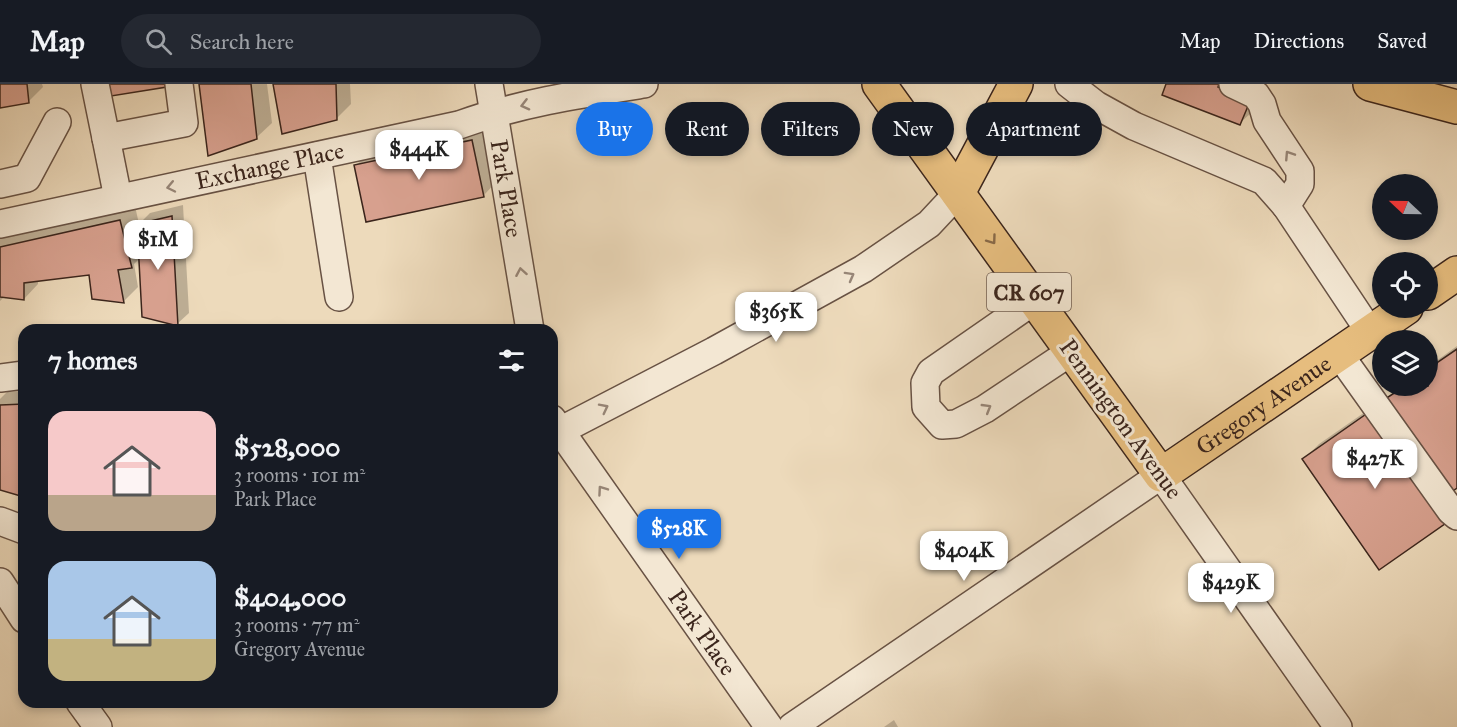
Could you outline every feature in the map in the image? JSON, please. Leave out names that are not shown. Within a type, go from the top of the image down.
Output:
[{"type":"main road","name":"Pennington Avenue","points":[[879,84],[1161,475]]},
{"type":"main road","points":[[958,193],[1016,84]]},
{"type":"main road","points":[[1370,84],[1457,107]]},
{"type":"main road","points":[[1438,286],[1457,273]]},
{"type":"main road","name":"Gregory Avenue","points":[[1161,475],[1391,318]]},
{"type":"street","points":[[95,84],[118,198]]},
{"type":"street","points":[[106,138],[184,123],[179,84]]},
{"type":"street","name":"Park Place","points":[[489,84],[529,324]]},
{"type":"street","points":[[1069,84],[1100,94],[1134,126],[1264,181],[1286,206],[1370,332]]},
{"type":"street","points":[[1233,84],[1256,95],[1268,121],[1300,171],[1300,184],[1286,206]]},
{"type":"street","name":"Exchange Place","points":[[2,220],[118,198],[459,125],[541,100],[637,85]]},
{"type":"street","points":[[0,184],[27,178],[57,122]]},
{"type":"street","points":[[317,156],[339,297]]},
{"type":"street","points":[[558,427],[714,351],[863,269],[929,224],[958,193]]},
{"type":"street","points":[[1035,300],[931,372],[925,383],[926,407],[942,425],[956,424],[985,409],[1072,351]]},
{"type":"street","points":[[1339,354],[1451,511],[1457,516]]},
{"type":"street","points":[[0,378],[18,376]]},
{"type":"street","name":"Park Place","points":[[558,432],[769,727]]},
{"type":"street","name":"Pennington Avenue","points":[[1161,475],[1326,723]]},
{"type":"street","name":"Gregory Avenue","points":[[792,727],[1161,475]]},
{"type":"street","points":[[0,521],[18,528]]},
{"type":"street","points":[[0,582],[16,613]]},
{"type":"street","points":[[84,708],[98,727]]},
{"type":"building","points":[[0,84],[27,84],[29,103],[0,108]]},
{"type":"building","points":[[104,84],[173,84],[173,86],[105,97]]},
{"type":"building","points":[[199,84],[251,84],[257,139],[208,156]]},
{"type":"building","points":[[273,84],[336,84],[337,120],[282,134]]},
{"type":"building","points":[[1166,84],[1219,84],[1218,87],[1251,99],[1240,125],[1162,95]]},
{"type":"building","points":[[472,140],[484,197],[366,222],[354,165]]},
{"type":"building","points":[[172,216],[178,324],[142,317],[137,224]]},
{"type":"building","points":[[120,220],[132,268],[118,270],[124,303],[92,299],[89,275],[24,283],[24,300],[0,297],[0,247]]},
{"type":"building","points":[[1457,349],[1457,488],[1450,493],[1385,399],[1390,396],[1438,396],[1438,362]]},
{"type":"building","points":[[18,404],[18,495],[0,490],[0,405]]},
{"type":"building","points":[[1372,410],[1449,521],[1379,570],[1302,459]]}]
